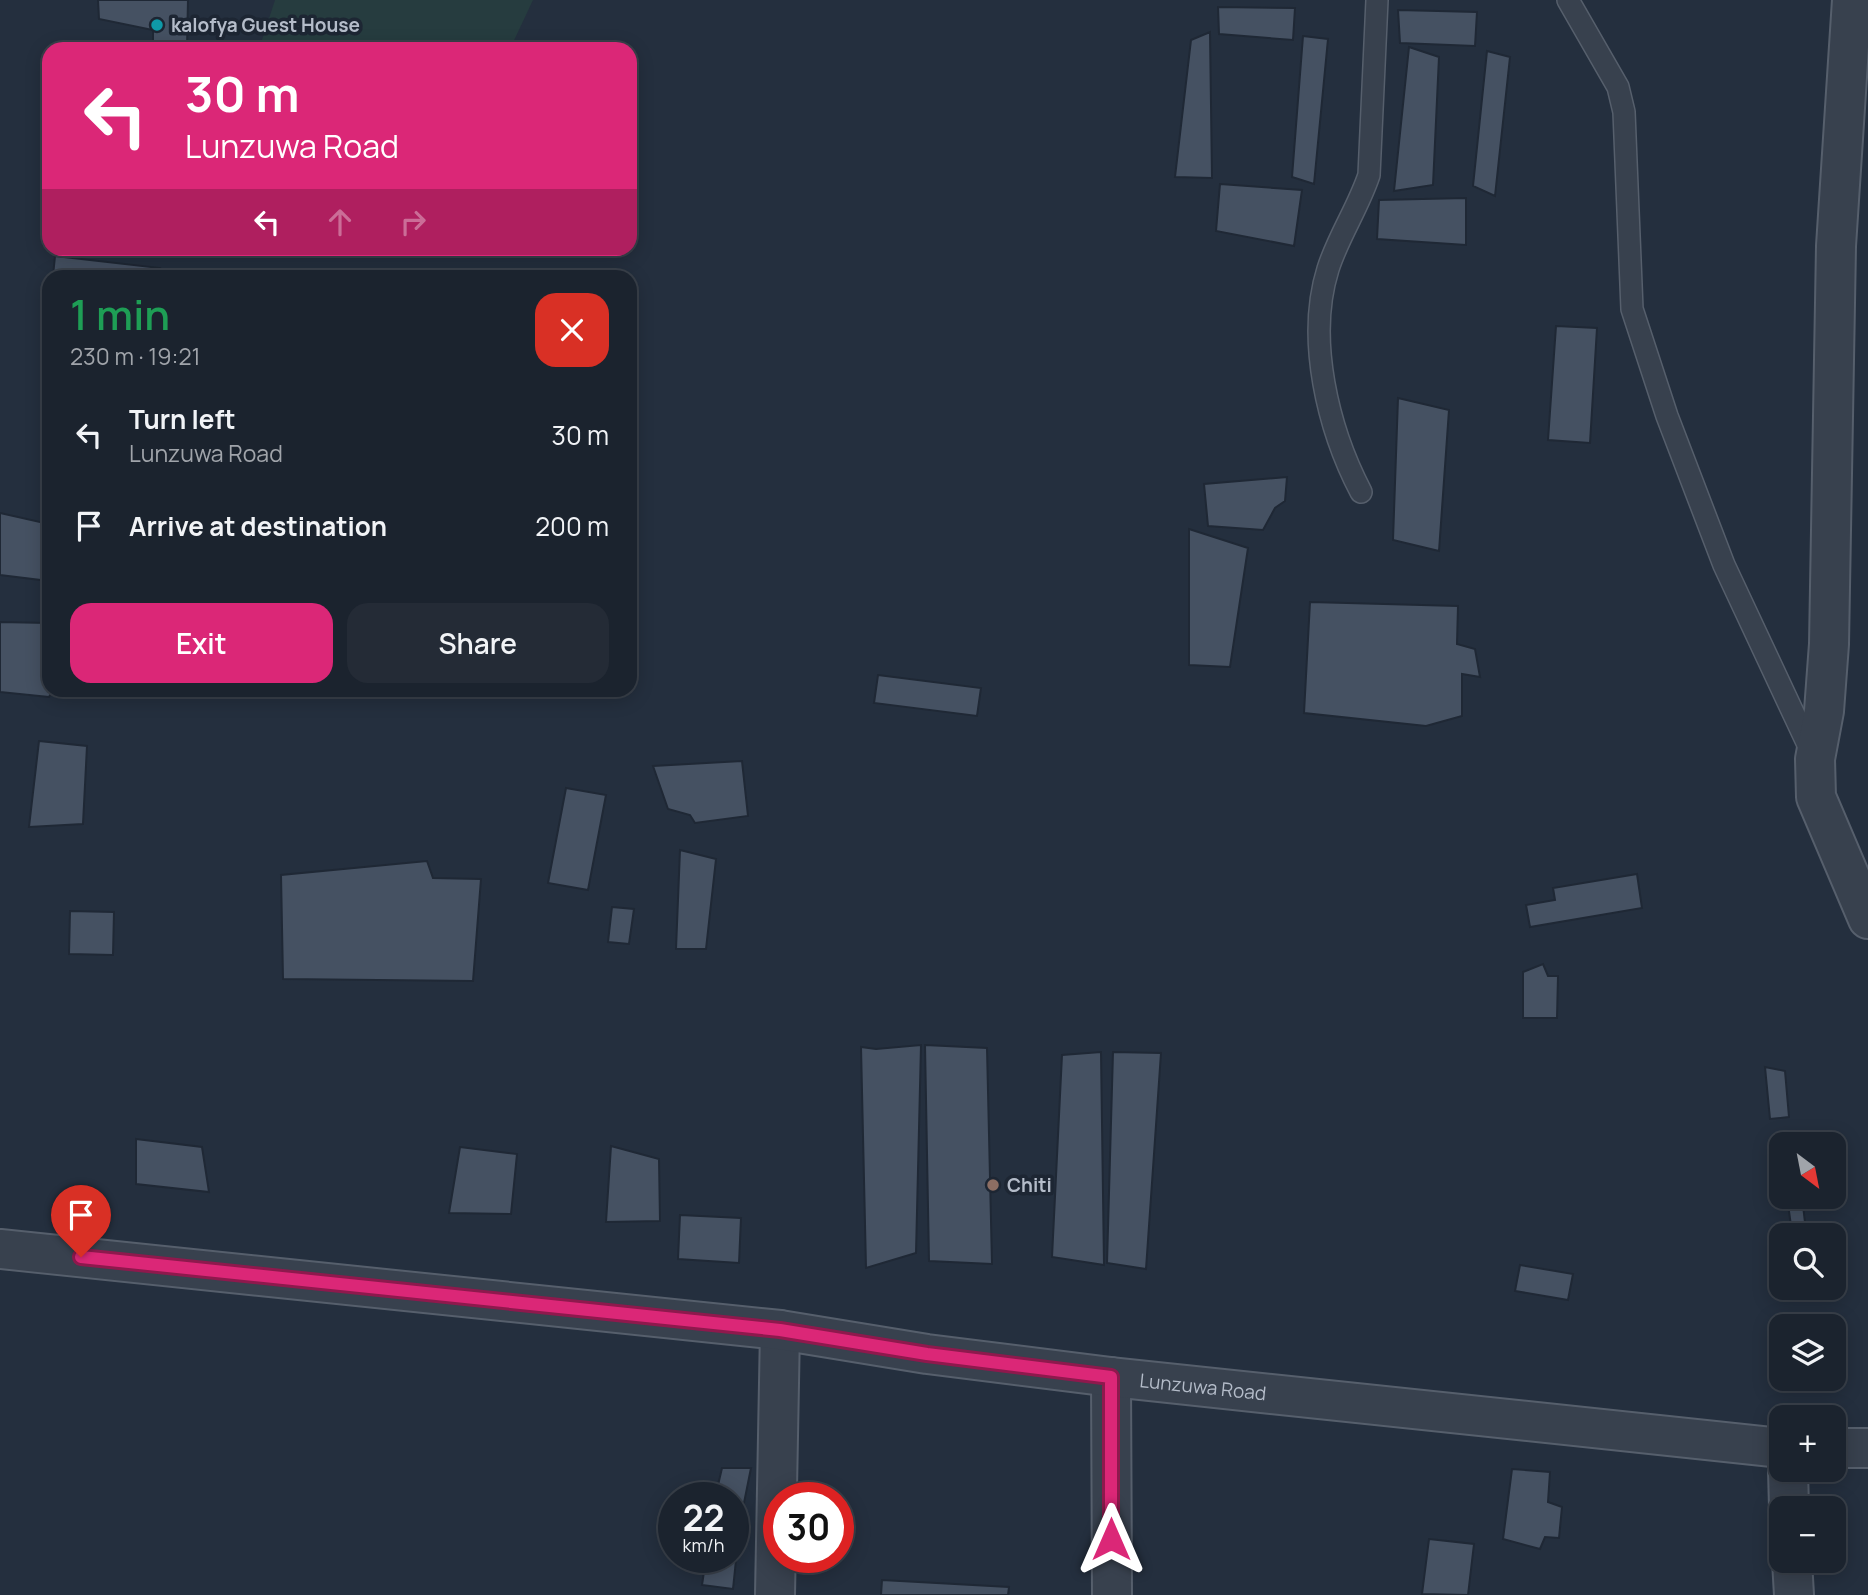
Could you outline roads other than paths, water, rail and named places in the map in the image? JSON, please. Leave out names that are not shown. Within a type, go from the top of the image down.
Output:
[{"type":"street","points":[[1852,0],[1836,246],[1829,644],[1824,711],[1815,759],[1816,797],[1864,896]]},
{"type":"street","name":"Lunzuwa Road","points":[[0,1249],[780,1330],[927,1354],[1111,1377],[1769,1447]]},
{"type":"street","points":[[775,1595],[780,1330]]},
{"type":"street","points":[[1111,1377],[1112,1595]]},
{"type":"street","points":[[1846,1448],[1868,1448]]},
{"type":"street","points":[[1793,1573],[1794,1595]]},
{"type":"lane","points":[[1362,492],[1346,464],[1326,398],[1320,338],[1322,299],[1328,268],[1369,176],[1377,0]]},
{"type":"lane","points":[[1568,0],[1618,87],[1624,112],[1632,309],[1647,356],[1724,565],[1815,759]]},
{"type":"place","name":"kalofya Guest House","points":[[157,25]]},
{"type":"place","name":"Chiti","points":[[993,1185]]}]
